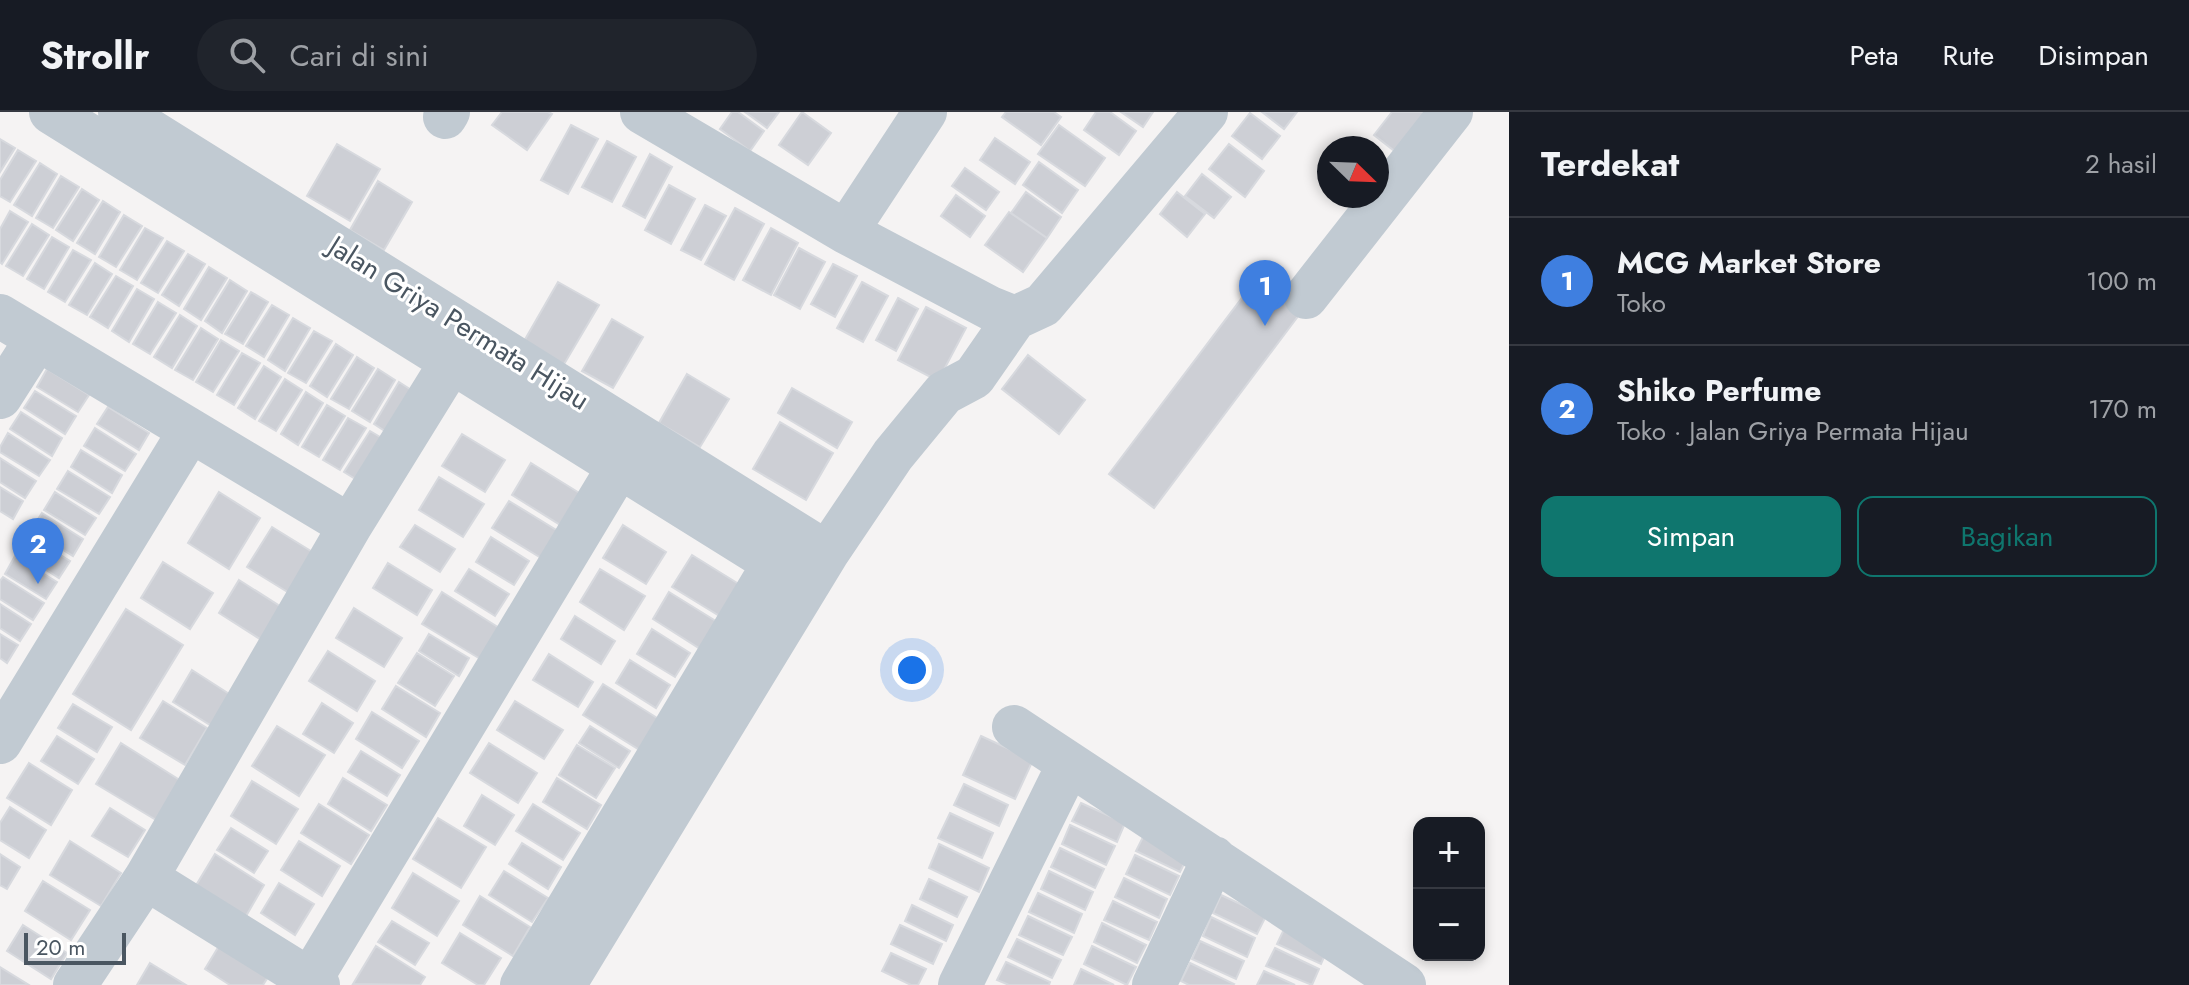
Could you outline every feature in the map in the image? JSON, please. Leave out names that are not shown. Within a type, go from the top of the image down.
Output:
[{"type":"street","name":"Jalan Griya Permata Hijau","points":[[51,112],[620,465],[802,558]]},
{"type":"street","name":"Jalan Griya Permata Hijau","points":[[120,112],[802,558]]},
{"type":"street","points":[[642,112],[688,123],[846,232],[990,308],[1015,318]]},
{"type":"street","points":[[522,985],[802,558],[944,393],[974,377],[1015,318],[1043,305],[1206,112]]},
{"type":"street","points":[[1306,297],[1451,112]]},
{"type":"street","points":[[846,232],[926,113]]},
{"type":"street","points":[[0,316],[350,526]]},
{"type":"street","points":[[0,397],[37,339]]},
{"type":"street","name":"Jalan Griya Permata Hijau","points":[[75,985],[146,878],[350,526],[452,361]]},
{"type":"street","points":[[0,742],[190,431]]},
{"type":"street","points":[[146,878],[314,982],[620,465]]},
{"type":"street","points":[[564,985],[802,558]]},
{"type":"street","points":[[1014,727],[1214,858],[1349,969],[1404,985]]},
{"type":"street","points":[[960,985],[1069,764]]},
{"type":"street","points":[[1154,985],[1214,858]]},
{"type":"building","points":[[502,112],[552,114],[527,150],[492,125]]},
{"type":"building","points":[[732,112],[738,112],[764,131],[750,151],[720,129]]},
{"type":"building","points":[[745,112],[779,112],[767,128]]},
{"type":"building","points":[[802,112],[831,133],[808,165],[779,145]]},
{"type":"building","points":[[1006,112],[1054,112],[1061,117],[1041,145],[1002,117]]},
{"type":"building","points":[[1096,112],[1110,112],[1136,131],[1119,155],[1084,130]]},
{"type":"building","points":[[1121,112],[1153,112],[1143,127]]},
{"type":"building","points":[[1262,112],[1297,112],[1284,129]]},
{"type":"building","points":[[1392,112],[1428,112],[1397,153],[1389,147],[1389,136],[1374,135]]},
{"type":"building","points":[[1250,113],[1280,136],[1262,159],[1232,136]]},
{"type":"building","points":[[571,125],[598,139],[568,194],[541,180]]},
{"type":"building","points":[[1059,125],[1105,158],[1085,186],[1038,154]]},
{"type":"building","points":[[995,138],[1030,162],[1015,184],[980,160]]},
{"type":"building","points":[[0,139],[15,148],[0,172]]},
{"type":"building","points":[[607,141],[636,157],[612,202],[582,187]]},
{"type":"building","points":[[337,144],[380,169],[350,221],[307,196]]},
{"type":"building","points":[[1229,144],[1264,171],[1245,197],[1209,169]]},
{"type":"building","points":[[18,150],[36,161],[10,202],[0,196],[0,180]]},
{"type":"building","points":[[650,154],[672,167],[645,218],[623,206]]},
{"type":"building","points":[[1039,162],[1078,190],[1062,213],[1023,185]]},
{"type":"building","points":[[40,163],[57,174],[32,216],[14,205]]},
{"type":"building","points":[[965,168],[999,192],[986,210],[952,186]]},
{"type":"building","points":[[1202,174],[1231,197],[1214,218],[1185,196]]},
{"type":"building","points":[[61,176],[79,187],[53,228],[36,218]]},
{"type":"building","points":[[378,181],[412,202],[384,250],[350,230]]},
{"type":"building","points":[[669,185],[695,199],[671,244],[645,230]]},
{"type":"building","points":[[82,189],[99,200],[73,241],[56,230]]},
{"type":"building","points":[[1026,192],[1061,217],[1047,238],[1011,213]]},
{"type":"building","points":[[1177,192],[1205,214],[1187,237],[1160,214]]},
{"type":"building","points":[[956,195],[985,216],[970,237],[941,216]]},
{"type":"building","points":[[103,201],[120,212],[95,254],[77,243]]},
{"type":"building","points":[[705,205],[726,216],[701,260],[681,250]]},
{"type":"building","points":[[735,208],[764,224],[734,280],[705,264]]},
{"type":"building","points":[[10,211],[28,222],[2,264],[0,229]]},
{"type":"building","points":[[1009,212],[1047,238],[1023,272],[985,245]]},
{"type":"building","points":[[124,215],[142,226],[116,267],[99,257]]},
{"type":"building","points":[[32,224],[49,235],[23,276],[6,266]]},
{"type":"building","points":[[145,228],[163,238],[137,280],[120,270]]},
{"type":"building","points":[[771,228],[798,243],[771,295],[743,280]]},
{"type":"building","points":[[52,237],[69,247],[44,289],[27,279]]},
{"type":"building","points":[[167,241],[184,251],[158,293],[141,283]]},
{"type":"building","points":[[799,248],[825,262],[800,309],[774,295]]},
{"type":"building","points":[[73,250],[91,260],[65,302],[48,292]]},
{"type":"building","points":[[188,254],[205,264],[179,306],[162,295]]},
{"type":"building","points":[[95,263],[112,274],[87,315],[69,305]]},
{"type":"building","points":[[833,264],[857,276],[835,317],[811,304]]},
{"type":"building","points":[[209,267],[227,278],[201,320],[184,309]]},
{"type":"building","points":[[1260,274],[1305,307],[1154,508],[1109,474]]},
{"type":"building","points":[[116,276],[133,286],[108,328],[90,317]]},
{"type":"building","points":[[230,280],[247,291],[222,333],[205,321]]},
{"type":"building","points":[[558,282],[599,305],[563,366],[523,343]]},
{"type":"building","points":[[862,282],[888,296],[863,342],[837,328]]},
{"type":"building","points":[[137,289],[154,299],[129,342],[112,331]]},
{"type":"building","points":[[251,292],[268,302],[243,344],[225,334]]},
{"type":"building","points":[[898,298],[918,309],[896,351],[876,340]]},
{"type":"building","points":[[158,302],[176,313],[150,354],[133,344]]},
{"type":"building","points":[[272,305],[289,315],[264,357],[246,346]]},
{"type":"building","points":[[926,307],[966,328],[938,381],[898,360]]},
{"type":"building","points":[[180,315],[197,326],[172,368],[154,357]]},
{"type":"building","points":[[293,318],[310,328],[285,371],[268,360]]},
{"type":"building","points":[[612,319],[643,337],[613,388],[582,371]]},
{"type":"building","points":[[201,328],[218,339],[193,380],[175,370]]},
{"type":"building","points":[[314,331],[332,341],[306,383],[288,373]]},
{"type":"building","points":[[221,340],[239,351],[213,392],[196,382]]},
{"type":"building","points":[[336,344],[353,355],[327,397],[310,386]]},
{"type":"building","points":[[242,353],[260,363],[234,405],[217,395]]},
{"type":"building","points":[[1028,355],[1085,400],[1059,434],[1002,389]]},
{"type":"building","points":[[357,357],[374,368],[349,409],[331,399]]},
{"type":"building","points":[[264,366],[281,377],[255,419],[238,408]]},
{"type":"building","points":[[47,369],[89,395],[78,412],[37,387]]},
{"type":"building","points":[[378,369],[395,380],[370,422],[352,411]]},
{"type":"building","points":[[687,374],[729,399],[700,447],[659,423]]},
{"type":"building","points":[[285,379],[302,390],[276,431],[259,421]]},
{"type":"building","points":[[399,382],[416,393],[391,435],[374,424]]},
{"type":"building","points":[[792,388],[852,422],[837,448],[778,413]]},
{"type":"building","points":[[35,391],[76,416],[65,434],[24,408]]},
{"type":"building","points":[[306,392],[323,403],[298,445],[281,434]]},
{"type":"building","points":[[327,405],[345,416],[319,457],[302,447]]},
{"type":"building","points":[[108,407],[149,433],[139,450],[97,424]]},
{"type":"building","points":[[21,412],[62,438],[52,456],[10,429]]},
{"type":"building","points":[[348,418],[366,428],[340,470],[323,460]]},
{"type":"building","points":[[780,422],[833,453],[806,500],[753,469]]},
{"type":"building","points":[[95,428],[136,454],[125,471],[84,446]]},
{"type":"building","points":[[370,431],[387,441],[362,483],[344,472]]},
{"type":"building","points":[[8,433],[50,460],[39,476],[0,452]]},
{"type":"building","points":[[462,434],[505,460],[485,492],[442,466]]},
{"type":"building","points":[[81,450],[122,475],[112,493],[71,467]]},
{"type":"building","points":[[0,458],[36,481],[25,498],[0,482]]},
{"type":"building","points":[[531,463],[581,494],[562,526],[512,495]]},
{"type":"building","points":[[68,471],[110,497],[99,514],[57,489]]},
{"type":"building","points":[[439,477],[484,504],[463,537],[419,510]]},
{"type":"building","points":[[0,487],[23,501],[13,519],[0,511]]},
{"type":"building","points":[[55,492],[96,518],[85,535],[44,510]]},
{"type":"building","points":[[219,492],[260,518],[229,569],[188,543]]},
{"type":"building","points":[[509,501],[558,531],[541,558],[492,528]]},
{"type":"building","points":[[42,513],[83,539],[73,556],[31,530]]},
{"type":"building","points":[[415,525],[455,549],[440,572],[400,547]]},
{"type":"building","points":[[623,525],[666,552],[646,584],[603,558]]},
{"type":"building","points":[[272,527],[319,556],[294,596],[247,567]]},
{"type":"building","points":[[29,535],[70,561],[59,578],[18,552]]},
{"type":"building","points":[[491,537],[529,561],[514,585],[476,562]]},
{"type":"building","points":[[692,555],[742,586],[723,618],[672,587]]},
{"type":"building","points":[[15,556],[57,582],[46,599],[5,574]]},
{"type":"building","points":[[163,562],[213,593],[190,629],[141,598]]},
{"type":"building","points":[[388,563],[432,590],[417,615],[373,588]]},
{"type":"building","points":[[469,569],[509,594],[495,616],[455,591]]},
{"type":"building","points":[[600,569],[645,596],[624,630],[580,602]]},
{"type":"building","points":[[3,577],[44,603],[33,620],[0,599],[0,581]]},
{"type":"building","points":[[239,580],[294,615],[274,648],[219,613]]},
{"type":"building","points":[[442,592],[501,629],[482,660],[422,624]]},
{"type":"building","points":[[669,592],[719,623],[702,650],[653,619]]},
{"type":"building","points":[[0,604],[31,624],[20,641],[0,628]]},
{"type":"building","points":[[354,608],[402,638],[384,667],[336,638]]},
{"type":"building","points":[[126,609],[183,645],[131,730],[73,694]]},
{"type":"building","points":[[575,616],[615,641],[601,664],[561,639]]},
{"type":"building","points":[[652,629],[690,653],[675,677],[637,654]]},
{"type":"building","points":[[0,634],[18,645],[7,663],[0,658]]},
{"type":"building","points":[[429,634],[469,658],[459,676],[419,651]]},
{"type":"building","points":[[328,651],[375,681],[357,711],[309,681]]},
{"type":"building","points":[[417,653],[454,676],[435,706],[398,683]]},
{"type":"building","points":[[549,654],[593,682],[578,707],[533,680]]},
{"type":"building","points":[[630,660],[670,685],[656,708],[616,683]]},
{"type":"building","points":[[192,670],[234,697],[215,728],[173,702]]},
{"type":"building","points":[[603,684],[662,721],[643,752],[583,715]]},
{"type":"building","points":[[396,686],[440,713],[426,737],[382,709]]},
{"type":"building","points":[[163,701],[207,728],[185,765],[140,738]]},
{"type":"building","points":[[515,701],[563,730],[544,759],[497,730]]},
{"type":"building","points":[[322,703],[353,723],[334,753],[303,734]]},
{"type":"building","points":[[73,704],[112,727],[97,752],[58,728]]},
{"type":"building","points":[[372,712],[419,741],[402,768],[356,739]]},
{"type":"building","points":[[277,726],[325,755],[299,796],[252,766]]},
{"type":"building","points":[[590,726],[630,751],[619,768],[579,743]]},
{"type":"building","points":[[57,736],[94,759],[78,784],[41,761]]},
{"type":"building","points":[[981,736],[1033,760],[1015,799],[963,775]]},
{"type":"building","points":[[121,743],[186,784],[161,823],[96,784]]},
{"type":"building","points":[[489,743],[537,773],[518,803],[470,773]]},
{"type":"building","points":[[577,745],[615,768],[596,798],[559,775]]},
{"type":"building","points":[[361,751],[400,775],[387,796],[348,772]]},
{"type":"building","points":[[29,763],[72,790],[51,825],[7,798]]},
{"type":"building","points":[[343,778],[387,805],[371,831],[328,804]]},
{"type":"building","points":[[557,778],[601,805],[587,829],[543,802]]},
{"type":"building","points":[[252,781],[298,809],[276,844],[231,816]]},
{"type":"building","points":[[964,784],[1008,805],[999,826],[954,805]]},
{"type":"building","points":[[482,795],[514,815],[495,845],[464,826]]},
{"type":"building","points":[[1081,803],[1125,823],[1117,842],[1072,821]]},
{"type":"building","points":[[319,804],[369,835],[351,864],[301,833]]},
{"type":"building","points":[[533,804],[580,833],[563,860],[516,831]]},
{"type":"building","points":[[10,807],[46,830],[29,858],[0,840],[0,823]]},
{"type":"building","points":[[110,808],[145,830],[128,857],[92,836]]},
{"type":"building","points":[[950,813],[993,833],[982,858],[938,838]]},
{"type":"building","points":[[438,818],[486,847],[461,888],[413,859]]},
{"type":"building","points":[[1070,825],[1115,846],[1106,865],[1062,844]]},
{"type":"building","points":[[231,828],[268,851],[254,873],[217,850]]},
{"type":"building","points":[[1145,833],[1189,854],[1180,872],[1136,851]]},
{"type":"building","points":[[70,841],[121,873],[101,906],[50,875]]},
{"type":"building","points":[[299,841],[340,866],[322,896],[281,870]]},
{"type":"building","points":[[522,843],[561,867],[548,889],[509,864]]},
{"type":"building","points":[[939,844],[989,868],[979,892],[929,868]]},
{"type":"building","points":[[1060,848],[1104,869],[1095,888],[1051,867]]},
{"type":"building","points":[[0,854],[20,867],[7,889],[0,885]]},
{"type":"building","points":[[215,854],[264,885],[242,923],[192,892]]},
{"type":"building","points":[[1135,855],[1179,876],[1170,895],[1126,874]]},
{"type":"building","points":[[504,871],[548,898],[532,922],[489,895]]},
{"type":"building","points":[[1049,871],[1093,892],[1085,910],[1041,889]]},
{"type":"building","points":[[413,873],[459,901],[437,936],[392,908]]},
{"type":"building","points":[[1124,878],[1167,899],[1159,918],[1115,897]]},
{"type":"building","points":[[929,879],[967,897],[957,917],[920,899]]},
{"type":"building","points":[[43,881],[90,910],[71,940],[25,911]]},
{"type":"building","points":[[279,883],[314,904],[295,935],[261,913]]},
{"type":"building","points":[[1038,893],[1082,914],[1074,933],[1029,912]]},
{"type":"building","points":[[1221,895],[1266,916],[1257,934],[1213,913]]},
{"type":"building","points":[[480,896],[530,927],[513,956],[463,925]]},
{"type":"building","points":[[1113,901],[1157,922],[1149,940],[1104,920]]},
{"type":"building","points":[[912,905],[953,925],[946,941],[905,921]]},
{"type":"building","points":[[1028,916],[1072,937],[1063,955],[1019,935]]},
{"type":"building","points":[[1211,917],[1255,938],[1247,957],[1203,936]]},
{"type":"building","points":[[392,921],[429,943],[415,965],[378,942]]},
{"type":"building","points":[[1102,923],[1146,945],[1137,963],[1094,942]]},
{"type":"building","points":[[23,925],[67,953],[51,979],[7,951]]},
{"type":"building","points":[[900,925],[942,944],[933,964],[891,944]]},
{"type":"building","points":[[1286,925],[1329,946],[1321,964],[1277,944]]},
{"type":"building","points":[[460,933],[501,958],[484,985],[478,985],[442,963]]},
{"type":"building","points":[[1017,939],[1061,960],[1052,978],[1008,957]]},
{"type":"building","points":[[1200,941],[1244,961],[1236,979],[1192,959]]},
{"type":"building","points":[[219,946],[268,977],[263,985],[230,985],[205,969]]},
{"type":"building","points":[[376,946],[425,977],[420,985],[353,984]]},
{"type":"building","points":[[1092,946],[1136,967],[1127,985],[1084,964]]},
{"type":"building","points":[[1275,948],[1319,969],[1312,985],[1266,966]]},
{"type":"building","points":[[891,953],[926,969],[918,985],[911,985],[882,971]]},
{"type":"building","points":[[1006,962],[1050,982],[1049,985],[1009,985],[997,980]]},
{"type":"building","points":[[150,963],[186,985],[137,985]]},
{"type":"building","points":[[1190,963],[1234,984],[1189,985],[1181,981]]},
{"type":"building","points":[[0,967],[29,985],[0,985]]},
{"type":"building","points":[[1081,969],[1114,985],[1074,985]]},
{"type":"building","points":[[1264,971],[1295,985],[1257,985]]},
{"type":"place","name":"MCG Market Store","points":[[1265,326]]},
{"type":"place","name":"Shiko Perfume","points":[[38,584]]}]
